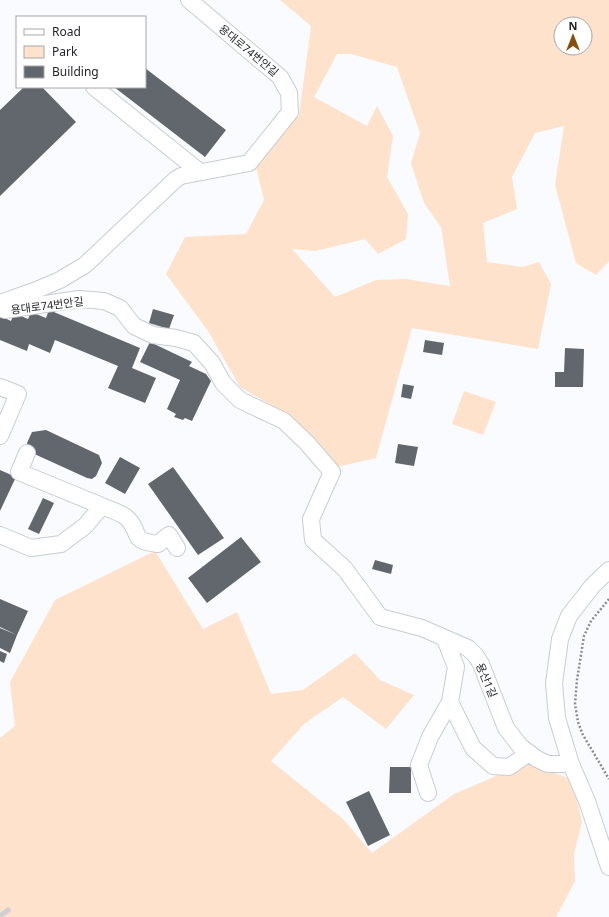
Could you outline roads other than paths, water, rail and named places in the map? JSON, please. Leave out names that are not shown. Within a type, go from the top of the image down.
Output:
[{"type":"street","name":"용대로74번안길","points":[[0,303],[34,291],[74,272],[85,265],[171,182],[181,176],[249,163],[290,112],[289,93],[280,76],[189,0]]},
{"type":"street","points":[[95,88],[200,172]]},
{"type":"street","name":"용대로74번안길","points":[[0,308],[5,310],[79,299],[104,301],[120,308],[134,326],[154,335],[176,338],[194,343],[212,363],[223,383],[240,400],[284,421],[332,472],[311,519],[313,540],[345,569],[380,617]]},
{"type":"street","points":[[0,387],[18,394],[0,436]]},
{"type":"street","points":[[27,453],[19,472],[102,506],[127,518],[133,525],[138,538],[144,542],[158,544],[169,535],[178,548]]},
{"type":"street","points":[[0,535],[31,548],[61,544],[85,526],[102,506]]},
{"type":"street","points":[[609,570],[593,585],[570,616],[560,639],[554,683],[557,718],[571,764],[586,801],[609,867]]},
{"type":"street","name":"용산1길","points":[[380,617],[422,628],[468,648],[481,664],[506,728],[520,746],[537,759],[548,764],[571,764]]},
{"type":"street","points":[[428,793],[419,765],[430,736],[450,702],[456,667],[445,639]]},
{"type":"street","points":[[450,702],[474,748],[493,766],[509,767],[529,753]]},
{"type":"tunnel","points":[[0,913],[3,917]]}]
